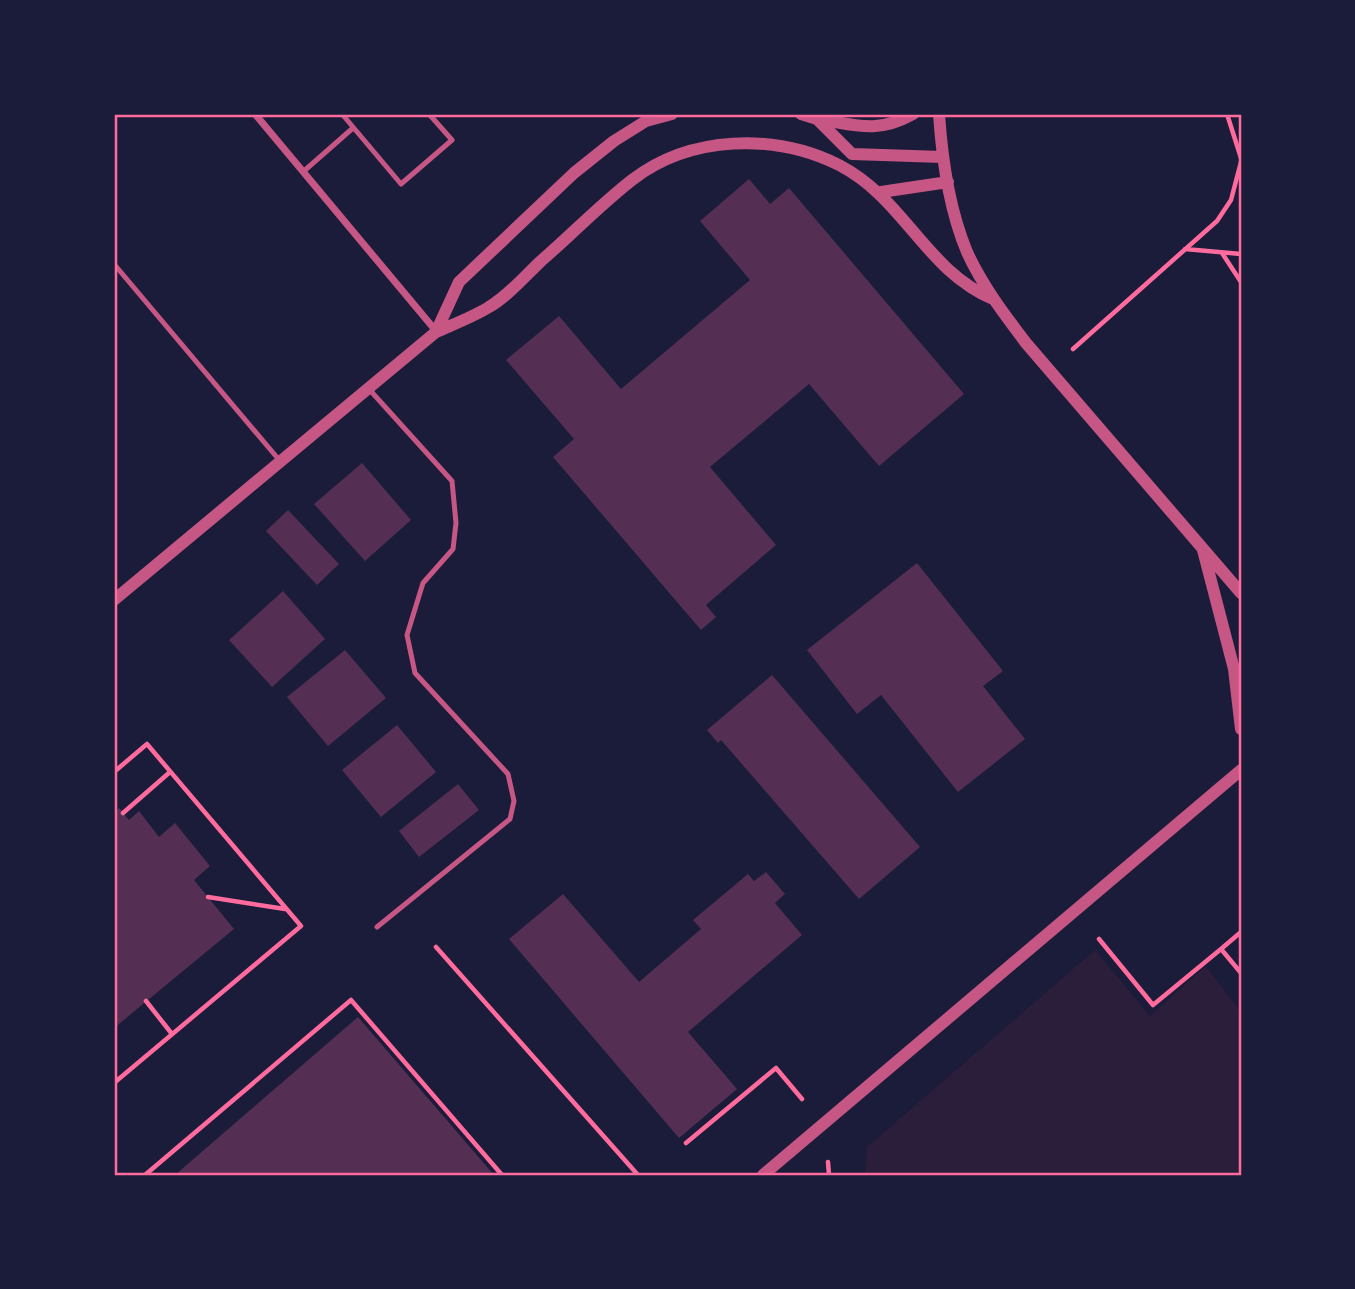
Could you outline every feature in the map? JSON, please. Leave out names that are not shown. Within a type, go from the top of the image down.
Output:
[{"type":"street","points":[[256,114],[436,332]]},
{"type":"street","points":[[436,332],[459,282],[574,173],[614,141],[646,121],[672,114]]},
{"type":"street","points":[[801,114],[870,129],[895,124],[913,114]]},
{"type":"street","points":[[939,114],[942,158],[967,251],[993,299],[1026,343],[1241,593]]},
{"type":"street","points":[[817,119],[852,153],[942,158]]},
{"type":"street","points":[[114,600],[436,332],[491,306],[633,179],[666,160],[704,148],[741,143],[772,144],[802,150],[839,165],[881,192],[934,256],[969,289],[993,299]]},
{"type":"street","points":[[881,192],[948,181]]},
{"type":"street","points":[[1202,547],[1234,669],[1241,729]]},
{"type":"street","points":[[763,1175],[1241,770]]},
{"type":"lane","points":[[342,114],[401,184],[452,140],[429,114]]},
{"type":"lane","points":[[304,171],[354,128]]},
{"type":"lane","points":[[114,264],[280,461]]},
{"type":"lane","points":[[368,387],[452,481],[456,523],[453,549],[423,583],[407,635],[415,673],[508,774],[514,801],[510,819],[377,927]]},
{"type":"path","points":[[1073,349],[1217,220],[1231,200],[1241,160],[1227,114]]},
{"type":"path","points":[[1184,248],[1241,254]]},
{"type":"path","points":[[1222,253],[1241,282]]},
{"type":"path","points":[[114,772],[147,744],[301,926],[114,1083]]},
{"type":"path","points":[[123,813],[170,772]]},
{"type":"path","points":[[208,897],[286,909]]},
{"type":"path","points":[[1099,939],[1153,1005],[1241,932]]},
{"type":"path","points":[[436,947],[638,1175]]},
{"type":"path","points":[[1221,949],[1241,973]]},
{"type":"path","points":[[145,1175],[351,1000],[502,1175]]},
{"type":"path","points":[[146,1001],[172,1034]]},
{"type":"path","points":[[686,1143],[776,1068],[802,1099]]},
{"type":"path","points":[[828,1162],[829,1175]]},
{"type":"shaded area","points":[[1095,950],[1150,1016],[1206,966],[1241,1012],[1241,1175],[865,1175],[867,1147]]},
{"type":"building","points":[[749,179],[770,204],[789,188],[964,394],[879,466],[809,384],[710,467],[776,545],[706,605],[716,617],[701,630],[553,457],[574,439],[506,360],[559,316],[621,389],[750,280],[700,221]]},
{"type":"building","points":[[362,463],[411,520],[365,561],[314,504]]},
{"type":"building","points":[[288,510],[339,564],[317,585],[266,531]]},
{"type":"building","points":[[917,563],[1003,671],[983,686],[1025,739],[958,792],[881,695],[857,714],[807,650]]},
{"type":"building","points":[[283,591],[325,639],[272,687],[229,640]]},
{"type":"building","points":[[345,650],[386,698],[328,746],[287,697]]},
{"type":"building","points":[[772,675],[920,847],[859,899],[721,740],[718,743],[707,730]]},
{"type":"building","points":[[397,725],[436,772],[381,817],[342,770]]},
{"type":"building","points":[[458,784],[479,810],[419,857],[399,831]]},
{"type":"building","points":[[119,808],[129,820],[139,811],[159,837],[175,823],[210,866],[194,880],[234,929],[114,1028],[114,813]]},
{"type":"building","points":[[766,872],[785,894],[775,903],[802,935],[688,1032],[737,1089],[679,1138],[509,939],[563,894],[639,982],[701,929],[693,920],[748,874],[754,881]]},
{"type":"building","points":[[358,1017],[494,1175],[175,1175]]}]
